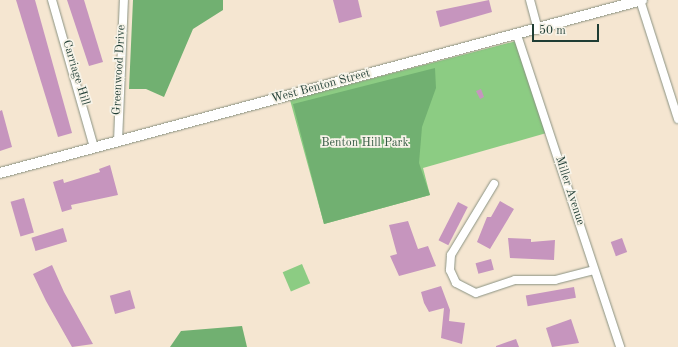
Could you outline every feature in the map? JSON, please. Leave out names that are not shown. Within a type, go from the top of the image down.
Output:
[{"type":"street","name":"Carriage Hill","points":[[52,0],[94,147]]},
{"type":"street","name":"Greenwood Drive","points":[[118,141],[124,0]]},
{"type":"street","points":[[530,0],[538,30]]},
{"type":"street","name":"West Benton Street","points":[[0,173],[517,36],[641,0]]},
{"type":"street","points":[[641,0],[678,119]]},
{"type":"street","name":"Miller Avenue","points":[[517,36],[620,347]]},
{"type":"street","points":[[494,184],[451,255],[450,270],[456,283],[476,292],[515,280],[555,280],[594,270]]},
{"type":"green space","points":[[133,0],[223,0],[223,10],[193,29],[164,97],[146,89],[129,89]]},
{"type":"green space","name":"Benton Hill Park","points":[[520,40],[550,132],[423,168],[430,195],[324,224],[290,100]]},
{"type":"green space","points":[[435,68],[436,88],[422,127],[419,163],[430,195],[324,224],[293,104]]},
{"type":"green space","points":[[302,264],[310,283],[291,292],[283,272]]},
{"type":"green space","points":[[242,326],[247,347],[170,347],[181,331]]},
{"type":"building","points":[[16,0],[35,0],[72,133],[58,137]]},
{"type":"building","points":[[67,0],[84,0],[103,62],[89,66]]},
{"type":"building","points":[[333,0],[358,0],[362,17],[339,23]]},
{"type":"building","points":[[489,0],[492,12],[440,27],[436,11]]},
{"type":"building","points":[[481,89],[484,97],[480,99],[476,91]]},
{"type":"building","points":[[2,110],[12,147],[0,151],[0,111]]},
{"type":"building","points":[[110,165],[118,195],[71,205],[72,209],[62,212],[53,182],[63,179],[64,183],[100,172],[99,169]]},
{"type":"building","points":[[24,198],[34,233],[20,236],[11,202]]},
{"type":"building","points":[[500,201],[514,209],[490,249],[477,242],[487,217],[491,217]]},
{"type":"building","points":[[458,202],[468,207],[448,245],[438,240]]},
{"type":"building","points":[[408,221],[418,249],[428,246],[436,266],[399,276],[390,256],[397,254],[389,225]]},
{"type":"building","points":[[63,228],[67,241],[36,251],[31,238]]},
{"type":"building","points":[[508,238],[531,239],[531,242],[555,240],[554,260],[510,258]]},
{"type":"building","points":[[622,238],[627,252],[616,256],[611,242]]},
{"type":"building","points":[[491,259],[494,270],[478,274],[476,263]]},
{"type":"building","points":[[52,265],[64,292],[93,344],[72,347],[46,301],[33,274]]},
{"type":"building","points":[[441,286],[450,310],[449,321],[465,323],[462,344],[441,338],[444,308],[429,312],[424,303],[421,292]]},
{"type":"building","points":[[574,287],[576,298],[528,306],[526,296]]},
{"type":"building","points":[[130,290],[135,308],[115,314],[110,296]]},
{"type":"building","points":[[571,319],[579,343],[552,347],[546,328]]},
{"type":"building","points":[[516,339],[519,347],[496,347],[496,346]]}]
